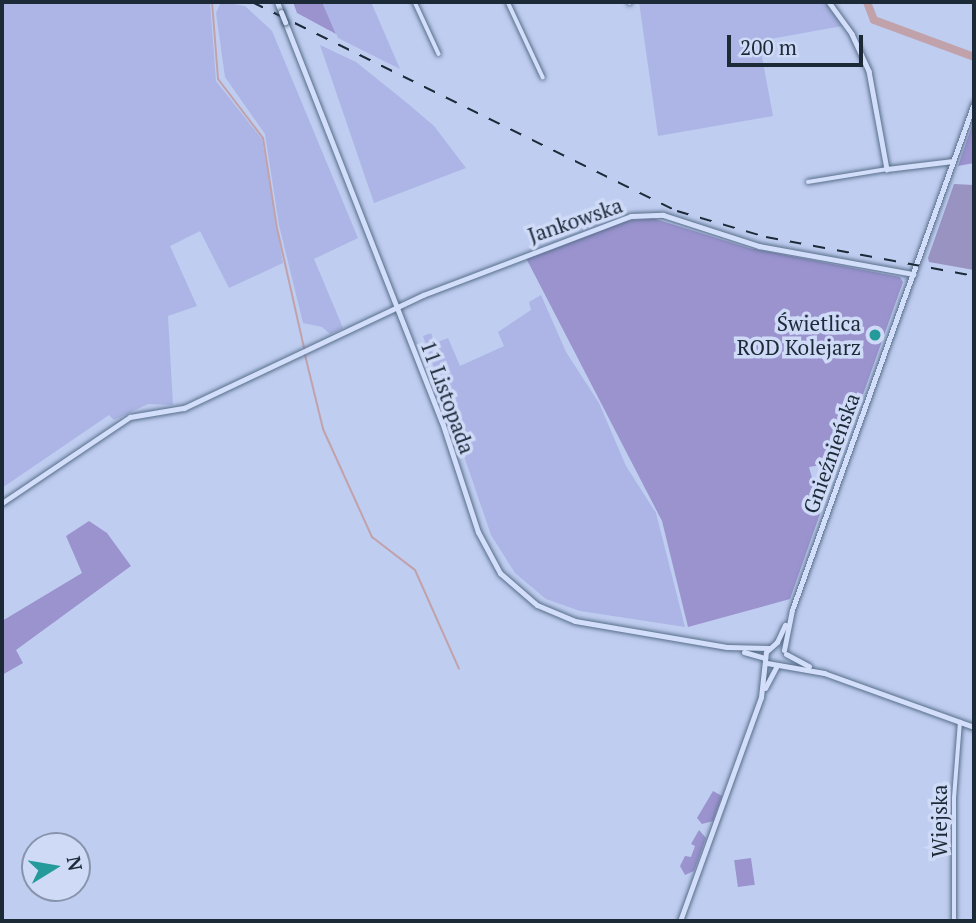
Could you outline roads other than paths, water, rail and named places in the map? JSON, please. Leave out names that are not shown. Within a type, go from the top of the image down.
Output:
[{"type":"main road","name":"11 Listopada","points":[[277,2],[397,307],[481,541],[511,585],[544,609],[575,621],[727,647],[779,666]]},
{"type":"main road","name":"Gnieźnieńska","points":[[779,666],[785,652],[790,617],[974,103]]},
{"type":"main road","name":"Gnieźnieńska","points":[[766,660],[790,617]]},
{"type":"main road","name":"11 Listopada","points":[[727,647],[771,647]]},
{"type":"main road","points":[[771,647],[824,673],[974,727]]},
{"type":"main road","points":[[761,697],[766,660]]},
{"type":"main road","points":[[680,921],[761,697],[779,666],[824,673]]},
{"type":"street","points":[[415,2],[439,54]]},
{"type":"street","points":[[508,2],[543,77]]},
{"type":"street","points":[[829,2],[852,34],[869,71],[887,169]]},
{"type":"street","points":[[808,182],[953,161]]},
{"type":"street","name":"Jankowska","points":[[2,503],[130,417],[184,408],[397,307],[524,254],[647,213],[778,250],[913,274]]},
{"type":"street","name":"Wiejska","points":[[954,921],[954,798],[960,722]]},
{"type":"waterway","points":[[212,2],[218,79],[263,138],[277,228],[304,348]]},
{"type":"waterway","points":[[867,2],[874,20],[974,57]]},
{"type":"waterway","points":[[305,355],[323,429],[372,537],[415,570],[459,669]]},
{"type":"railway","points":[[252,2],[677,211],[766,237],[974,276]]},
{"type":"place","name":"Świetlica ROD Kolejarz","points":[[875,335]]}]
